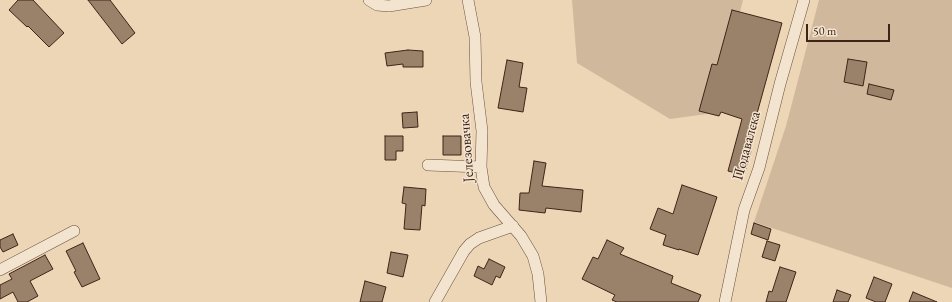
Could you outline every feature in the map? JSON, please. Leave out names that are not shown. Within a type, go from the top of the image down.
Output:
[{"type":"street","points":[[369,0],[377,5],[389,6],[426,0]]},
{"type":"street","name":"Јелезовачка","points":[[468,0],[474,24],[476,82],[482,131],[481,167],[484,187],[489,197],[526,242],[533,256],[538,274],[541,302]]},
{"type":"street","name":"Подавалска","points":[[725,302],[744,210],[759,168],[780,84],[804,0]]},
{"type":"street","points":[[428,165],[481,167]]},
{"type":"street","points":[[435,302],[464,251],[470,244],[479,238],[512,226]]},
{"type":"street","points":[[0,270],[74,231]]},
{"type":"shaded area","points":[[572,0],[743,0],[714,113],[670,119],[577,63]]},
{"type":"shaded area","points":[[819,0],[952,0],[952,288],[754,222],[786,126]]},
{"type":"building","points":[[18,0],[33,0],[64,33],[49,47],[9,10]]},
{"type":"building","points":[[88,0],[110,0],[135,33],[122,44]]},
{"type":"building","points":[[732,10],[782,23],[753,128],[755,129],[749,150],[751,151],[744,175],[728,171],[742,119],[721,112],[719,116],[699,111],[712,64],[717,65]]},
{"type":"building","points":[[408,50],[423,51],[423,67],[403,67],[403,64],[387,66],[385,53]]},
{"type":"building","points":[[848,59],[867,62],[863,86],[844,82]]},
{"type":"building","points":[[507,60],[523,63],[519,87],[527,88],[523,112],[498,108]]},
{"type":"building","points":[[869,84],[894,90],[891,100],[867,94]]},
{"type":"building","points":[[417,112],[418,127],[403,128],[402,113]]},
{"type":"building","points":[[385,136],[403,136],[403,151],[396,151],[396,160],[385,160]]},
{"type":"building","points":[[443,136],[461,136],[461,155],[443,155]]},
{"type":"building","points":[[534,161],[546,163],[542,186],[583,190],[581,212],[546,208],[545,213],[519,210],[520,193],[529,193]]},
{"type":"building","points":[[682,185],[717,197],[698,255],[663,245],[666,235],[650,229],[658,208],[673,214]]},
{"type":"building","points":[[404,187],[426,189],[425,206],[422,205],[420,230],[404,229],[406,204],[402,203]]},
{"type":"building","points":[[754,223],[771,229],[768,240],[751,234]]},
{"type":"building","points":[[13,234],[18,245],[3,252],[0,247],[0,240]]},
{"type":"building","points":[[607,240],[624,248],[620,254],[673,276],[671,283],[701,295],[698,302],[617,302],[612,300],[615,295],[582,279],[593,257],[598,259]]},
{"type":"building","points":[[767,241],[780,245],[775,261],[762,257]]},
{"type":"building","points":[[83,243],[100,279],[82,287],[74,272],[76,271],[66,251]]},
{"type":"building","points":[[391,252],[408,255],[403,277],[387,273]]},
{"type":"building","points":[[45,255],[53,269],[30,281],[38,296],[27,302],[18,302],[13,292],[0,299],[0,285],[12,279],[9,274]]},
{"type":"building","points":[[489,259],[505,267],[500,278],[496,276],[492,285],[474,276],[478,266],[484,269]]},
{"type":"building","points":[[780,267],[796,272],[786,302],[766,302],[769,291],[772,292]]},
{"type":"building","points":[[874,277],[892,284],[885,302],[876,302],[866,298]]},
{"type":"building","points":[[365,281],[386,287],[382,302],[360,302]]},
{"type":"building","points":[[837,290],[851,295],[848,302],[833,302]]},
{"type":"building","points":[[913,292],[937,302],[909,302]]}]
